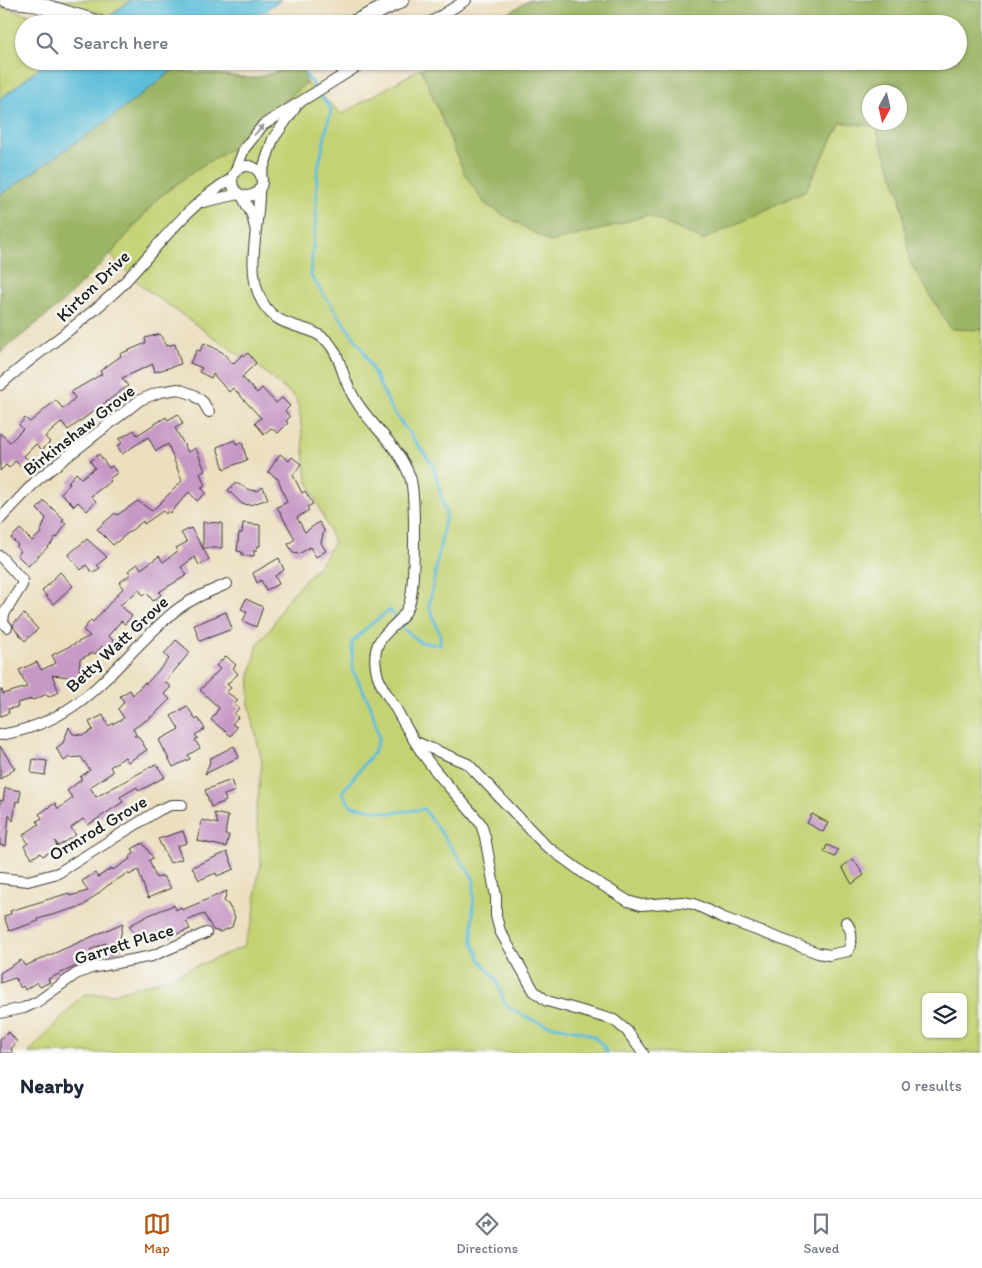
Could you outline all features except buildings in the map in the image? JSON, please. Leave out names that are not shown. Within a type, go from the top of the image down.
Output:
[{"type":"highway","points":[[7,0],[31,3],[71,15]]},
{"type":"highway","points":[[370,15],[401,0]]},
{"type":"street","points":[[442,15],[466,0]]},
{"type":"street","points":[[351,70],[272,119],[256,133],[244,149],[234,174],[233,187],[252,215],[255,231],[257,287],[262,302],[278,319],[327,341],[336,352],[353,396],[391,444],[410,477],[414,515],[412,593],[410,603],[403,614],[378,643],[376,670],[383,689],[424,756],[481,824],[486,837],[496,897],[496,916],[500,931],[534,991],[547,1001],[614,1020],[628,1031],[643,1053]]},
{"type":"street","points":[[255,231],[258,216],[259,190],[262,180],[261,175],[273,140],[301,102]]},
{"type":"street","points":[[234,174],[250,166],[261,175]]},
{"type":"street","name":"Kirton Drive","points":[[0,385],[70,331],[111,294],[169,231],[234,174]]},
{"type":"street","points":[[240,195],[251,195],[259,190]]},
{"type":"street","name":"Kirton Drive","points":[[201,203],[240,195]]},
{"type":"street","name":"Birkinshaw Grove","points":[[0,519],[37,480],[140,400],[160,392],[178,389],[194,395],[203,402],[209,412]]},
{"type":"street","points":[[0,556],[22,580],[22,585],[4,614],[3,622],[7,628]]},
{"type":"street","name":"Betty Watt Grove","points":[[0,735],[34,726],[56,717],[79,704],[97,689],[168,616],[189,601],[228,584]]},
{"type":"street","points":[[416,742],[468,764],[545,845],[586,875],[628,901],[647,906],[682,902],[694,904],[801,948],[828,956],[848,951],[851,945],[851,928],[846,922]]},
{"type":"street","name":"Ormrod Grove","points":[[0,878],[28,881],[58,873],[159,810],[171,805],[182,805]]},
{"type":"street","name":"Garrett Place","points":[[0,1012],[24,1008],[37,1002],[76,974],[91,968],[152,956],[206,933]]},
{"type":"green space","points":[[58,0],[131,0],[110,15]]},
{"type":"green space","points":[[529,0],[982,0],[982,330],[951,329],[910,262],[900,194],[876,130],[907,130],[907,85],[862,85],[862,125],[841,122],[806,190],[703,240],[647,215],[606,228],[550,242],[485,204],[465,175],[422,70],[967,70],[967,15],[505,15]]},
{"type":"green space","points":[[0,7],[30,15],[15,15],[15,70],[37,70],[0,99]]},
{"type":"green space","points":[[173,70],[252,78],[285,70],[303,70],[306,83],[258,124],[239,144],[195,170],[158,198],[110,255],[62,303],[0,353],[0,195],[108,120]]},
{"type":"green space","points":[[418,70],[422,70],[465,174],[550,242],[606,228],[647,215],[703,240],[806,190],[841,122],[862,125],[862,130],[876,130],[900,194],[910,262],[951,328],[982,330],[982,1053],[28,1053],[84,994],[113,994],[167,978],[243,947],[254,917],[257,882],[261,863],[256,814],[262,762],[249,704],[250,676],[258,644],[271,628],[285,602],[320,564],[334,542],[307,479],[300,416],[296,398],[256,365],[240,356],[143,287],[110,255],[158,198],[258,124],[306,83],[342,114]]},
{"type":"water","points":[[131,0],[281,0],[258,15],[111,15]]},
{"type":"water","points":[[37,70],[173,70],[108,120],[0,195],[0,99]]},
{"type":"waterway","points":[[261,0],[268,15]]},
{"type":"waterway","points":[[305,74],[331,109],[317,173],[316,220],[310,275],[363,350],[392,410],[433,465],[446,514],[429,606],[440,635],[440,645],[420,642],[404,629],[390,610],[371,624],[352,642],[353,671],[371,706],[379,738],[374,752],[342,792],[351,806],[391,813],[424,809],[474,879],[472,940],[481,961],[496,979],[506,1006],[538,1022],[588,1034],[602,1044],[607,1053]]}]
